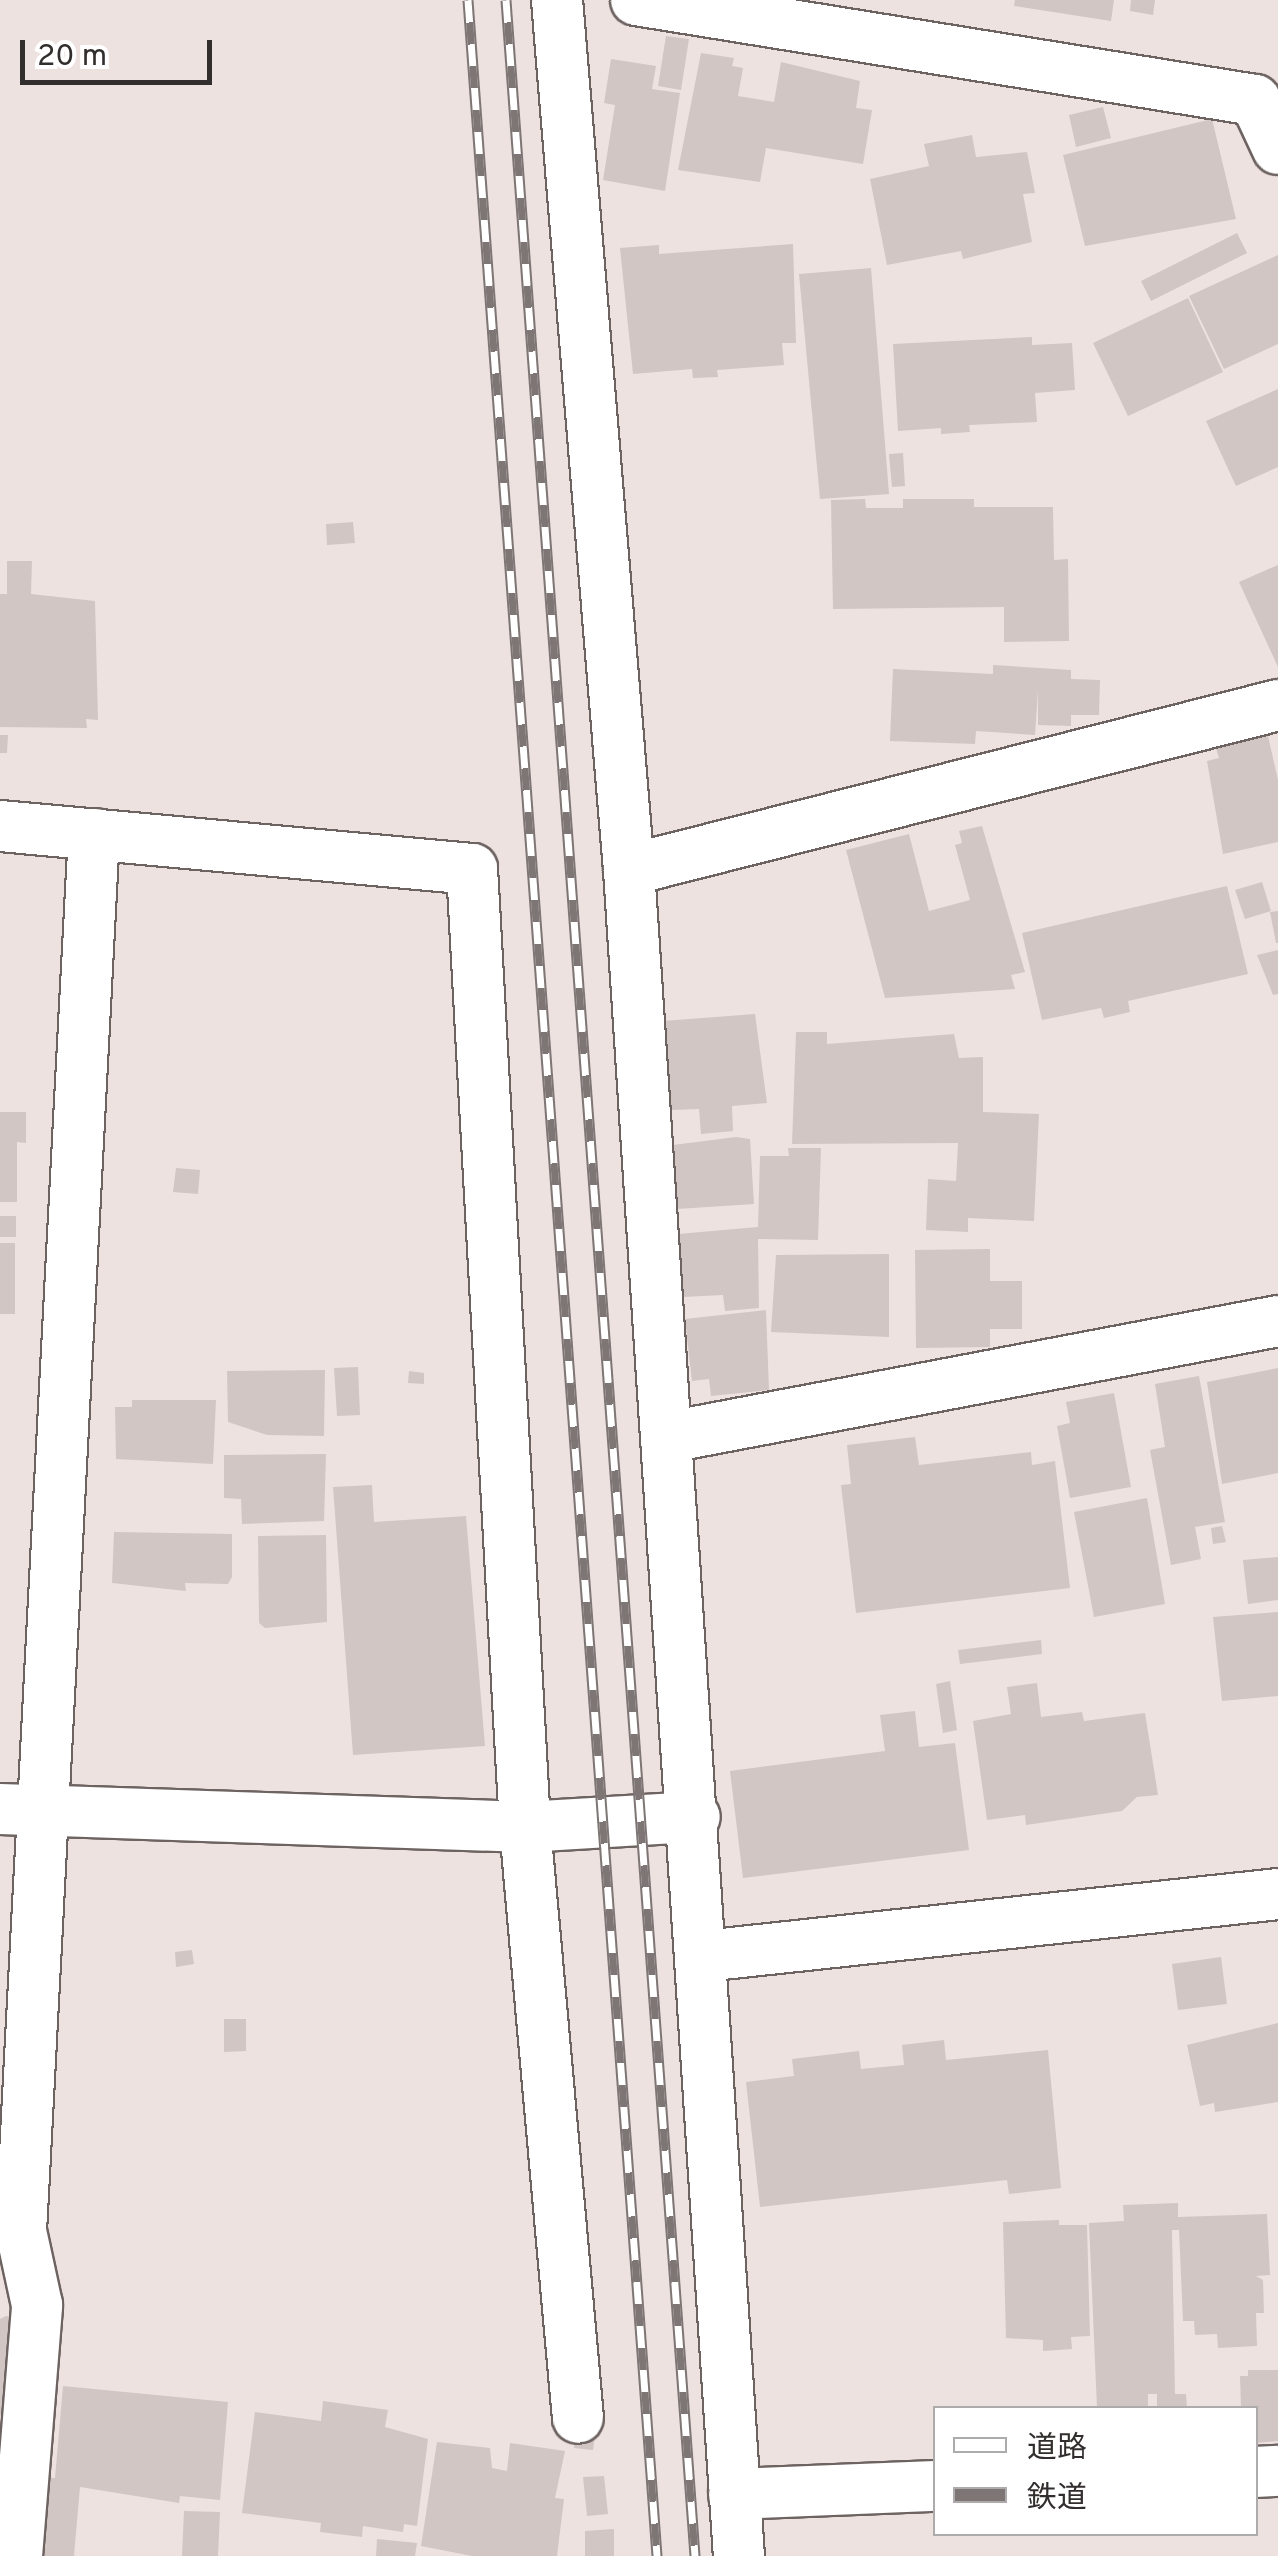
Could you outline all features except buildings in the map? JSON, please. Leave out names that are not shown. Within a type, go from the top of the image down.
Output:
[{"type":"street","points":[[557,0],[629,870],[695,1818],[739,2556]]},
{"type":"street","points":[[636,0],[1267,95],[1278,149]]},
{"type":"street","points":[[629,870],[1278,706]]},
{"type":"street","points":[[0,826],[472,869],[525,1828],[578,2418]]},
{"type":"street","points":[[17,2556],[37,2306],[21,2230],[24,1812],[94,834]]},
{"type":"street","points":[[668,1437],[1278,1322]]},
{"type":"street","points":[[24,1812],[525,1828],[695,1818]]},
{"type":"street","points":[[704,1956],[1278,1894]]},
{"type":"street","points":[[734,2494],[933,2486]]},
{"type":"railway","points":[[468,0],[657,2556]]},
{"type":"railway","points":[[506,0],[695,2556]]}]
